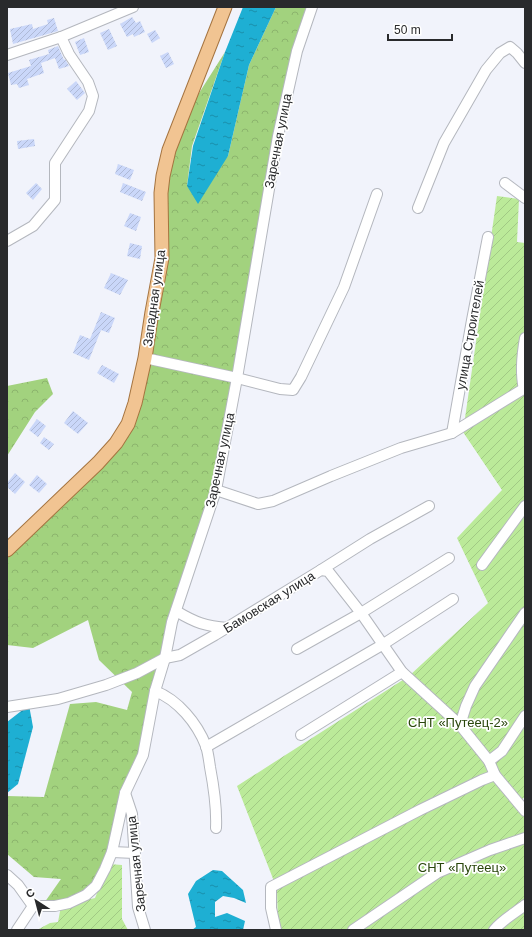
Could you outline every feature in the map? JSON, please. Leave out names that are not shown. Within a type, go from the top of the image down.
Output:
[{"type":"main road","name":"Западная улица","points":[[7,550],[98,462],[116,443],[128,424],[135,403],[145,358],[162,258],[161,212],[163,176],[169,150],[225,7]]},
{"type":"street","points":[[7,55],[61,37],[133,7]]},
{"type":"street","name":"Заречная улица","points":[[145,930],[138,907],[132,814],[125,793],[142,755],[155,691],[165,658],[176,611],[216,490],[237,378],[278,136],[297,50],[312,7]]},
{"type":"street","points":[[7,241],[34,226],[55,200],[56,163],[68,142],[89,112],[93,96],[88,82],[69,54],[61,37]]},
{"type":"street","points":[[418,208],[444,144],[486,70],[500,53],[510,47],[525,63]]},
{"type":"street","points":[[506,183],[525,198]]},
{"type":"street","points":[[145,358],[280,389],[293,390],[301,377],[344,287],[377,194]]},
{"type":"street","name":"улица Строителей","points":[[452,433],[488,237]]},
{"type":"street","points":[[216,490],[258,504],[273,501],[401,448],[452,433],[524,388],[521,377],[522,351],[525,338]]},
{"type":"street","points":[[321,570],[370,539],[429,506]]},
{"type":"street","points":[[482,565],[525,506]]},
{"type":"street","points":[[297,649],[361,613],[449,558]]},
{"type":"street","name":"Бамовская улица","points":[[7,707],[58,699],[106,685],[138,673],[165,658],[180,655],[228,628],[321,570],[328,571],[361,613],[402,672],[460,725],[489,761],[495,775],[525,811]]},
{"type":"street","points":[[206,747],[382,645],[453,599]]},
{"type":"street","points":[[176,611],[194,622],[208,626],[228,628]]},
{"type":"street","points":[[460,725],[466,706],[475,686],[525,613]]},
{"type":"street","points":[[301,735],[402,672]]},
{"type":"street","points":[[155,691],[166,696],[183,711],[197,728],[206,747],[217,808],[216,828]]},
{"type":"street","points":[[489,761],[502,751],[525,716]]},
{"type":"street","points":[[276,930],[271,908],[271,887],[326,860],[396,822],[495,775]]},
{"type":"street","points":[[33,906],[55,906],[69,902],[86,894],[96,886],[112,852],[125,793]]},
{"type":"street","points":[[353,930],[437,873],[490,850],[525,838]]},
{"type":"street","points":[[112,852],[134,853]]},
{"type":"street","points":[[7,874],[18,885],[33,906]]},
{"type":"street","points":[[494,930],[498,925],[515,914],[525,904]]},
{"type":"street","points":[[17,930],[33,906]]},
{"type":"green space","points":[[276,7],[312,7],[297,51],[216,489],[165,658],[112,852],[86,895],[42,906],[61,879],[34,877],[7,854],[7,796],[44,797],[70,704],[96,702],[127,710],[132,692],[99,660],[88,620],[33,648],[7,645],[7,550],[128,424],[152,312],[161,193],[177,128],[225,52],[192,146],[187,186],[228,156],[249,65]]},
{"type":"green space","name":"СНТ «Путеец-2»","points":[[497,196],[519,199],[517,242],[525,243],[525,797],[516,804],[525,817],[525,930],[278,930],[277,889],[237,786],[409,676],[488,603],[457,538],[502,490],[463,432]]},
{"type":"green space","points":[[47,378],[53,394],[35,412],[7,456],[7,386]]},
{"type":"green space","points":[[109,864],[122,865],[122,919],[128,930],[37,930],[50,923],[58,922],[61,906],[95,898]]},
{"type":"water","points":[[243,7],[276,7],[249,65],[228,156],[198,204],[187,186],[193,146],[225,52]]},
{"type":"water","points":[[29,705],[33,727],[18,784],[7,793],[7,722]]},
{"type":"water","points":[[213,870],[222,871],[243,890],[246,903],[234,898],[223,896],[215,902],[215,917],[227,913],[245,921],[243,930],[192,930],[196,927],[188,894],[196,881]]},
{"type":"building","points":[[132,17],[136,23],[140,21],[145,32],[134,37],[133,34],[127,37],[120,24]]},
{"type":"building","points":[[54,18],[58,31],[13,44],[10,29],[32,24],[33,29],[48,24],[47,20]]},
{"type":"building","points":[[109,29],[117,46],[108,50],[100,33]]},
{"type":"building","points":[[155,30],[160,38],[152,43],[147,34]]},
{"type":"building","points":[[84,38],[89,52],[80,55],[75,42]]},
{"type":"building","points":[[58,46],[64,60],[65,59],[69,66],[59,69],[55,58],[41,63],[44,73],[27,79],[29,85],[19,88],[17,84],[11,85],[8,73],[31,66],[29,60],[49,54],[48,50]]},
{"type":"building","points":[[168,52],[174,64],[166,68],[160,56]]},
{"type":"building","points":[[76,81],[85,93],[77,100],[67,89]]},
{"type":"building","points":[[34,139],[35,146],[18,149],[17,141]]},
{"type":"building","points":[[118,164],[134,170],[130,180],[115,174]]},
{"type":"building","points":[[36,183],[42,189],[33,200],[26,193]]},
{"type":"building","points":[[123,183],[146,192],[142,201],[120,192]]},
{"type":"building","points":[[130,213],[141,217],[136,231],[124,226]]},
{"type":"building","points":[[130,243],[142,246],[140,259],[127,256]]},
{"type":"building","points":[[111,273],[128,280],[120,295],[104,288]]},
{"type":"building","points":[[101,312],[115,318],[109,333],[101,330],[89,360],[73,353],[80,335],[90,339]]},
{"type":"building","points":[[102,365],[119,374],[114,383],[97,373]]},
{"type":"building","points":[[73,411],[88,423],[78,434],[64,423]]},
{"type":"building","points":[[37,419],[46,426],[38,437],[29,430]]},
{"type":"building","points":[[44,437],[54,444],[49,450],[40,443]]},
{"type":"building","points":[[15,473],[25,482],[15,494],[7,487],[7,483]]},
{"type":"building","points":[[37,475],[47,484],[39,493],[29,485]]},
{"type":"park label","name":"СНТ «Путеец»","points":[[462,867]]}]
